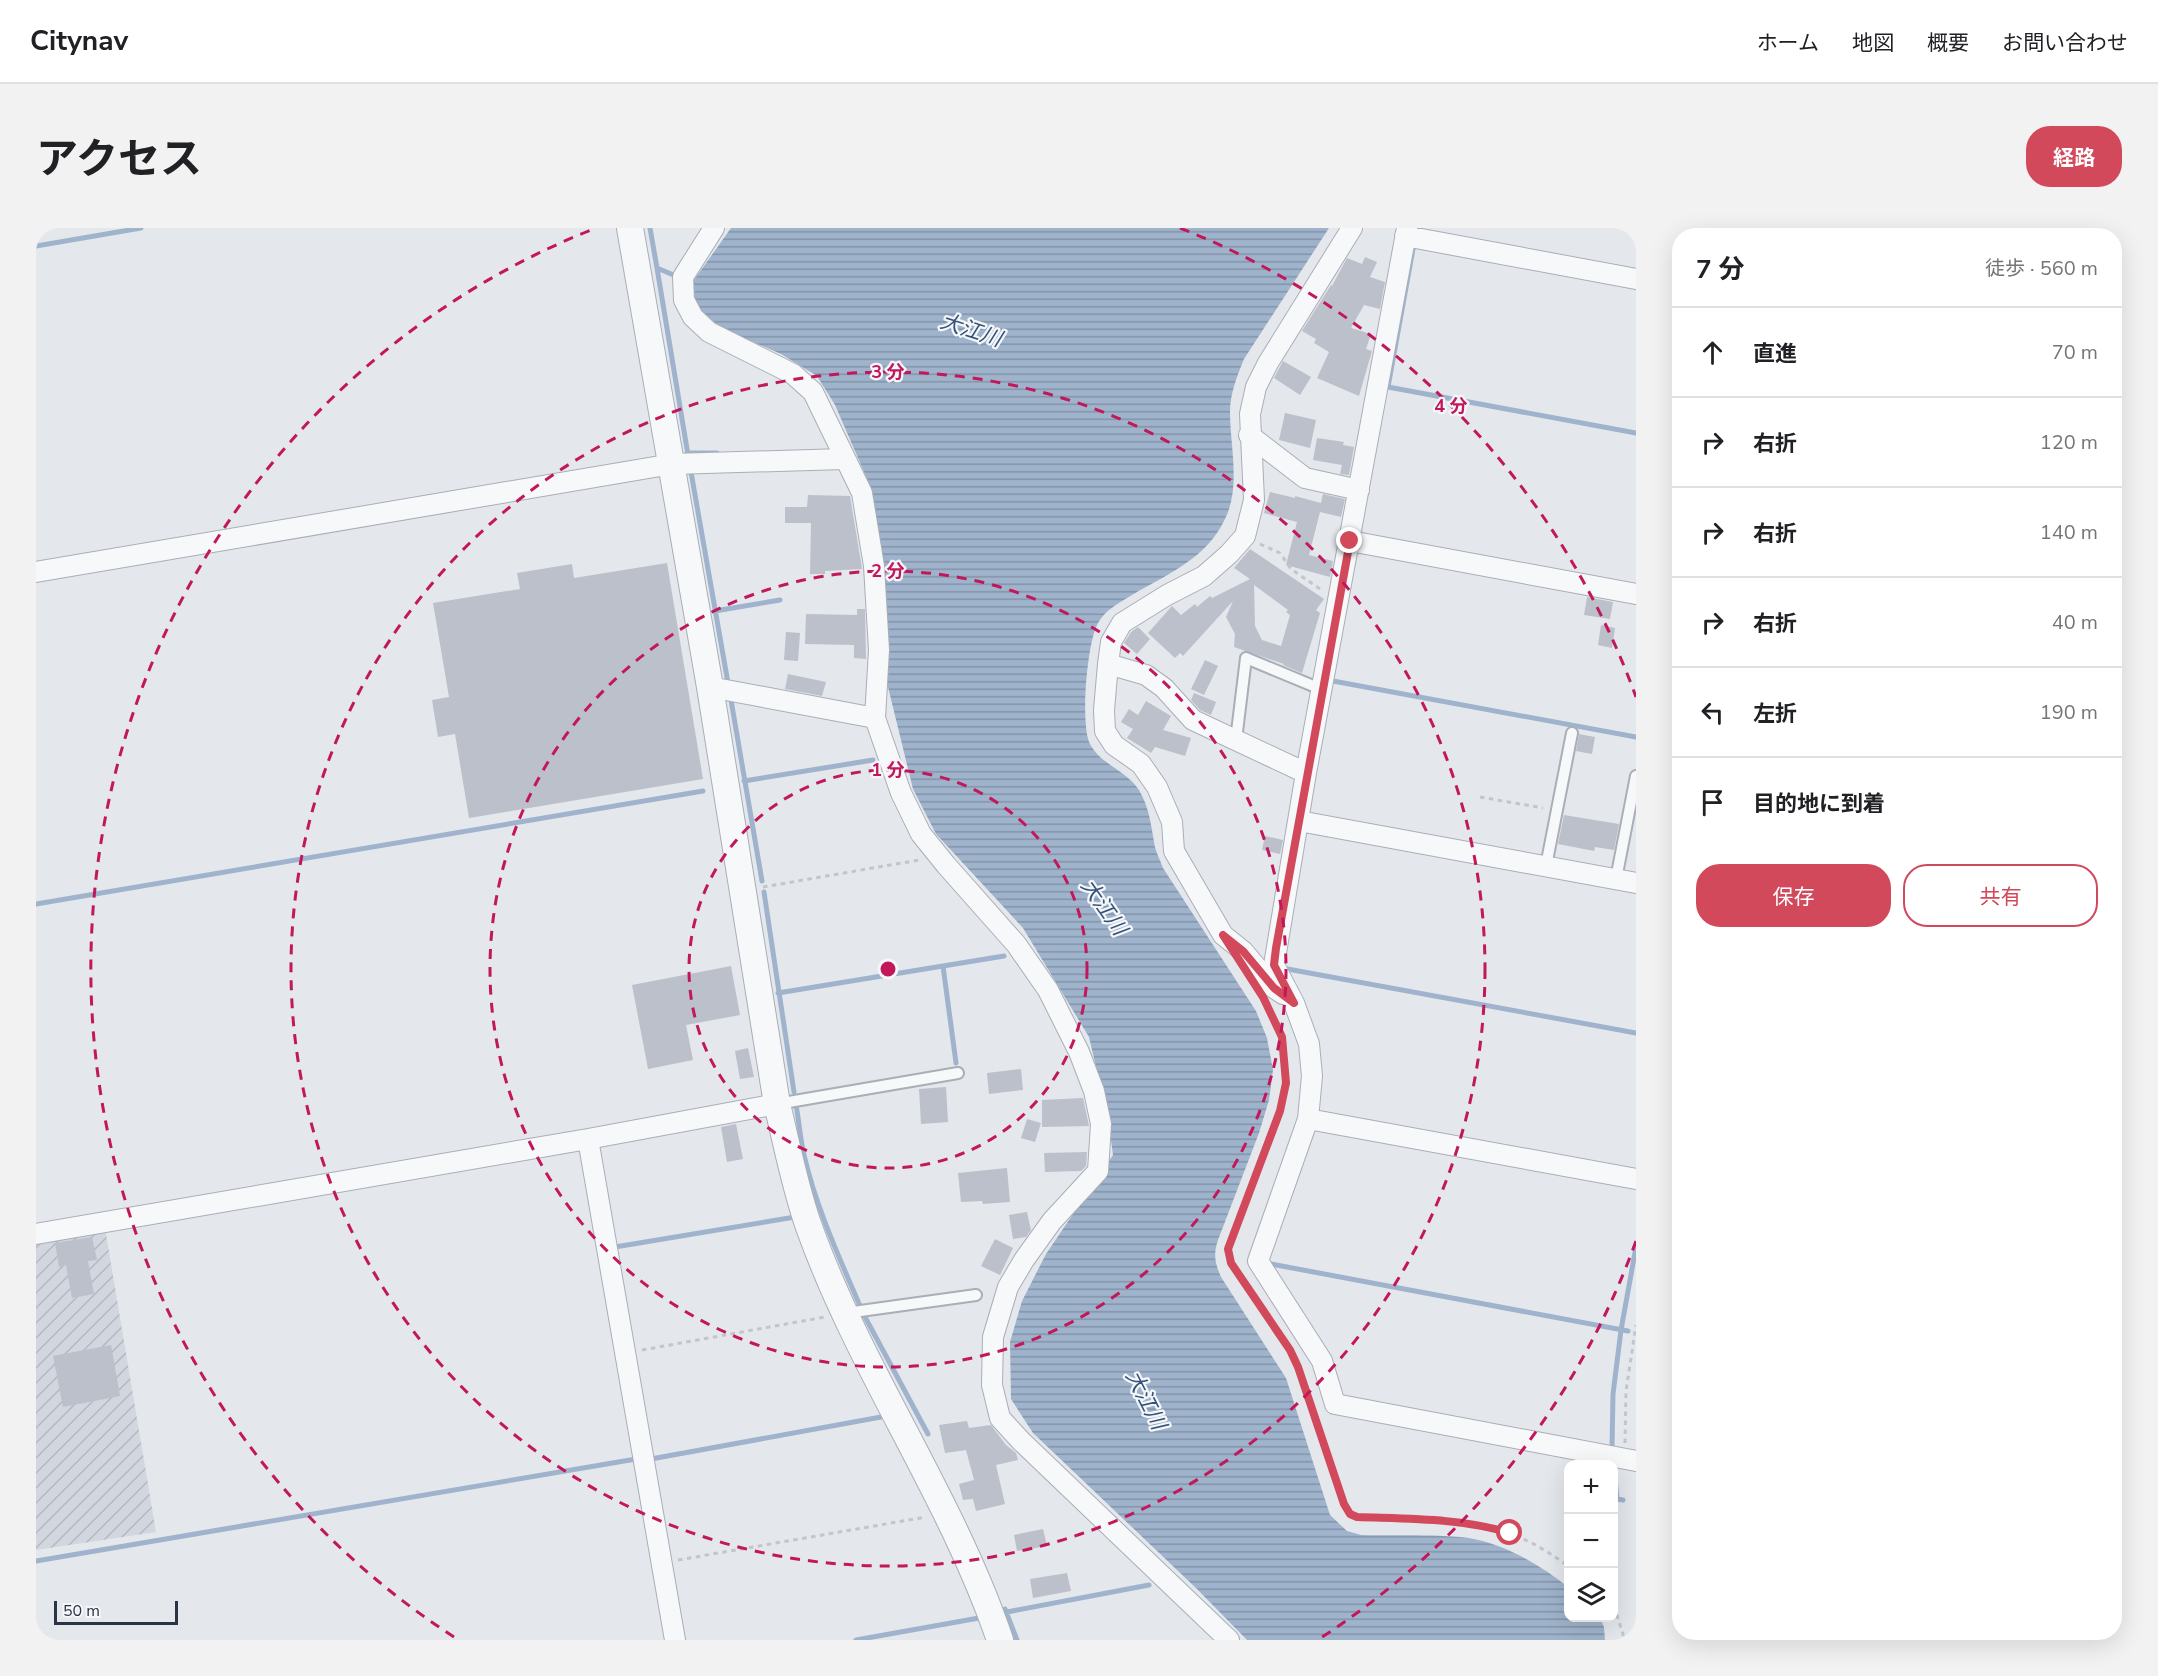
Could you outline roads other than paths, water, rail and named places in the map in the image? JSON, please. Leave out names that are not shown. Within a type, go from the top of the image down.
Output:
[{"type":"street","points":[[630,228],[710,687],[777,1104],[809,1227],[846,1313],[987,1602],[1000,1640]]},
{"type":"street","points":[[714,228],[683,277],[684,300],[693,317],[709,332],[793,374],[813,392],[862,493],[874,566],[879,650],[875,718],[901,794],[921,834],[1016,944],[1054,1000],[1079,1052],[1094,1091],[1101,1124],[1098,1171],[1052,1221],[1008,1287],[993,1337],[992,1385],[1000,1418],[1021,1441],[1229,1640]]},
{"type":"street","points":[[1294,1003],[1274,988],[1243,951],[1223,935],[1174,851],[1172,822],[1157,787],[1141,764],[1114,745],[1105,731],[1104,710],[1111,642],[1122,623],[1167,595],[1204,576],[1245,536],[1254,500],[1249,435],[1250,414],[1257,387],[1268,363],[1352,228]]},
{"type":"street","points":[[1631,1460],[1335,1404],[1322,1360],[1258,1260],[1308,1119],[1312,1076],[1309,1044],[1294,1003],[1274,965],[1306,773],[1406,232],[1636,279]]},
{"type":"street","points":[[1249,435],[1305,478],[1359,490]]},
{"type":"street","points":[[36,572],[672,464],[844,459]]},
{"type":"street","points":[[1350,541],[1636,594]]},
{"type":"street","points":[[1108,664],[1146,675],[1164,688],[1193,720],[1306,773]]},
{"type":"street","points":[[710,687],[875,718]]},
{"type":"street","points":[[1299,821],[1636,883]]},
{"type":"street","points":[[36,1234],[588,1139],[777,1104]]},
{"type":"street","points":[[1308,1119],[1636,1179]]},
{"type":"street","points":[[588,1139],[675,1640]]},
{"type":"lane","points":[[1236,740],[1246,658],[1323,690]]},
{"type":"lane","points":[[1546,866],[1572,733]]},
{"type":"lane","points":[[1616,879],[1636,776]]},
{"type":"lane","points":[[777,1104],[958,1073]]},
{"type":"lane","points":[[846,1313],[976,1295]]},
{"type":"water","name":"大江川","points":[[731,228],[1329,228],[1244,359],[1239,372],[1230,405],[1234,466],[1233,494],[1230,507],[1217,533],[1197,555],[1117,604],[1104,614],[1098,623],[1091,647],[1086,683],[1087,734],[1094,751],[1134,783],[1139,790],[1151,822],[1155,849],[1163,868],[1256,1011],[1267,1038],[1273,1070],[1269,1100],[1259,1133],[1218,1240],[1215,1259],[1221,1277],[1286,1378],[1330,1515],[1347,1531],[1361,1535],[1469,1538],[1509,1550],[1534,1563],[1564,1584],[1564,1622],[1602,1622],[1605,1640],[1247,1640],[1197,1589],[1033,1433],[1011,1399],[1010,1342],[1022,1301],[1046,1254],[1113,1155],[1108,1118],[1089,1037],[1023,928],[936,834],[913,789],[887,683],[886,608],[882,557],[871,488],[835,405],[817,376],[781,354],[723,329],[693,305],[694,280]]},
{"type":"waterway","points":[[36,246],[141,228]]},
{"type":"waterway","points":[[650,228],[657,268],[676,276]]},
{"type":"waterway","points":[[1413,249],[1388,387],[1636,433]]},
{"type":"waterway","points":[[657,268],[688,455]]},
{"type":"waterway","points":[[688,453],[717,453]]},
{"type":"waterway","points":[[691,472],[728,683]]},
{"type":"waterway","points":[[715,611],[780,600]]},
{"type":"waterway","points":[[1333,681],[1636,737]]},
{"type":"waterway","points":[[731,700],[762,881]]},
{"type":"waterway","points":[[744,781],[873,760]]},
{"type":"waterway","points":[[36,904],[703,791]]},
{"type":"waterway","points":[[764,892],[794,1092]]},
{"type":"waterway","points":[[778,993],[1004,956]]},
{"type":"waterway","points":[[943,966],[956,1063]]},
{"type":"waterway","points":[[1282,968],[1636,1033]]},
{"type":"waterway","points":[[796,1105],[803,1149],[815,1194],[860,1306]]},
{"type":"waterway","points":[[615,1247],[795,1217]]},
{"type":"waterway","points":[[1612,1448],[1613,1394],[1621,1330],[1636,1247]]},
{"type":"waterway","points":[[1271,1264],[1628,1331]]},
{"type":"waterway","points":[[865,1317],[928,1434]]},
{"type":"waterway","points":[[651,1459],[881,1417]]},
{"type":"waterway","points":[[36,1561],[636,1459]]},
{"type":"waterway","points":[[1618,1499],[1623,1500]]},
{"type":"waterway","points":[[1007,1612],[1149,1585]]},
{"type":"waterway","points":[[1005,1609],[1017,1640]]},
{"type":"waterway","points":[[856,1640],[979,1618]]}]
